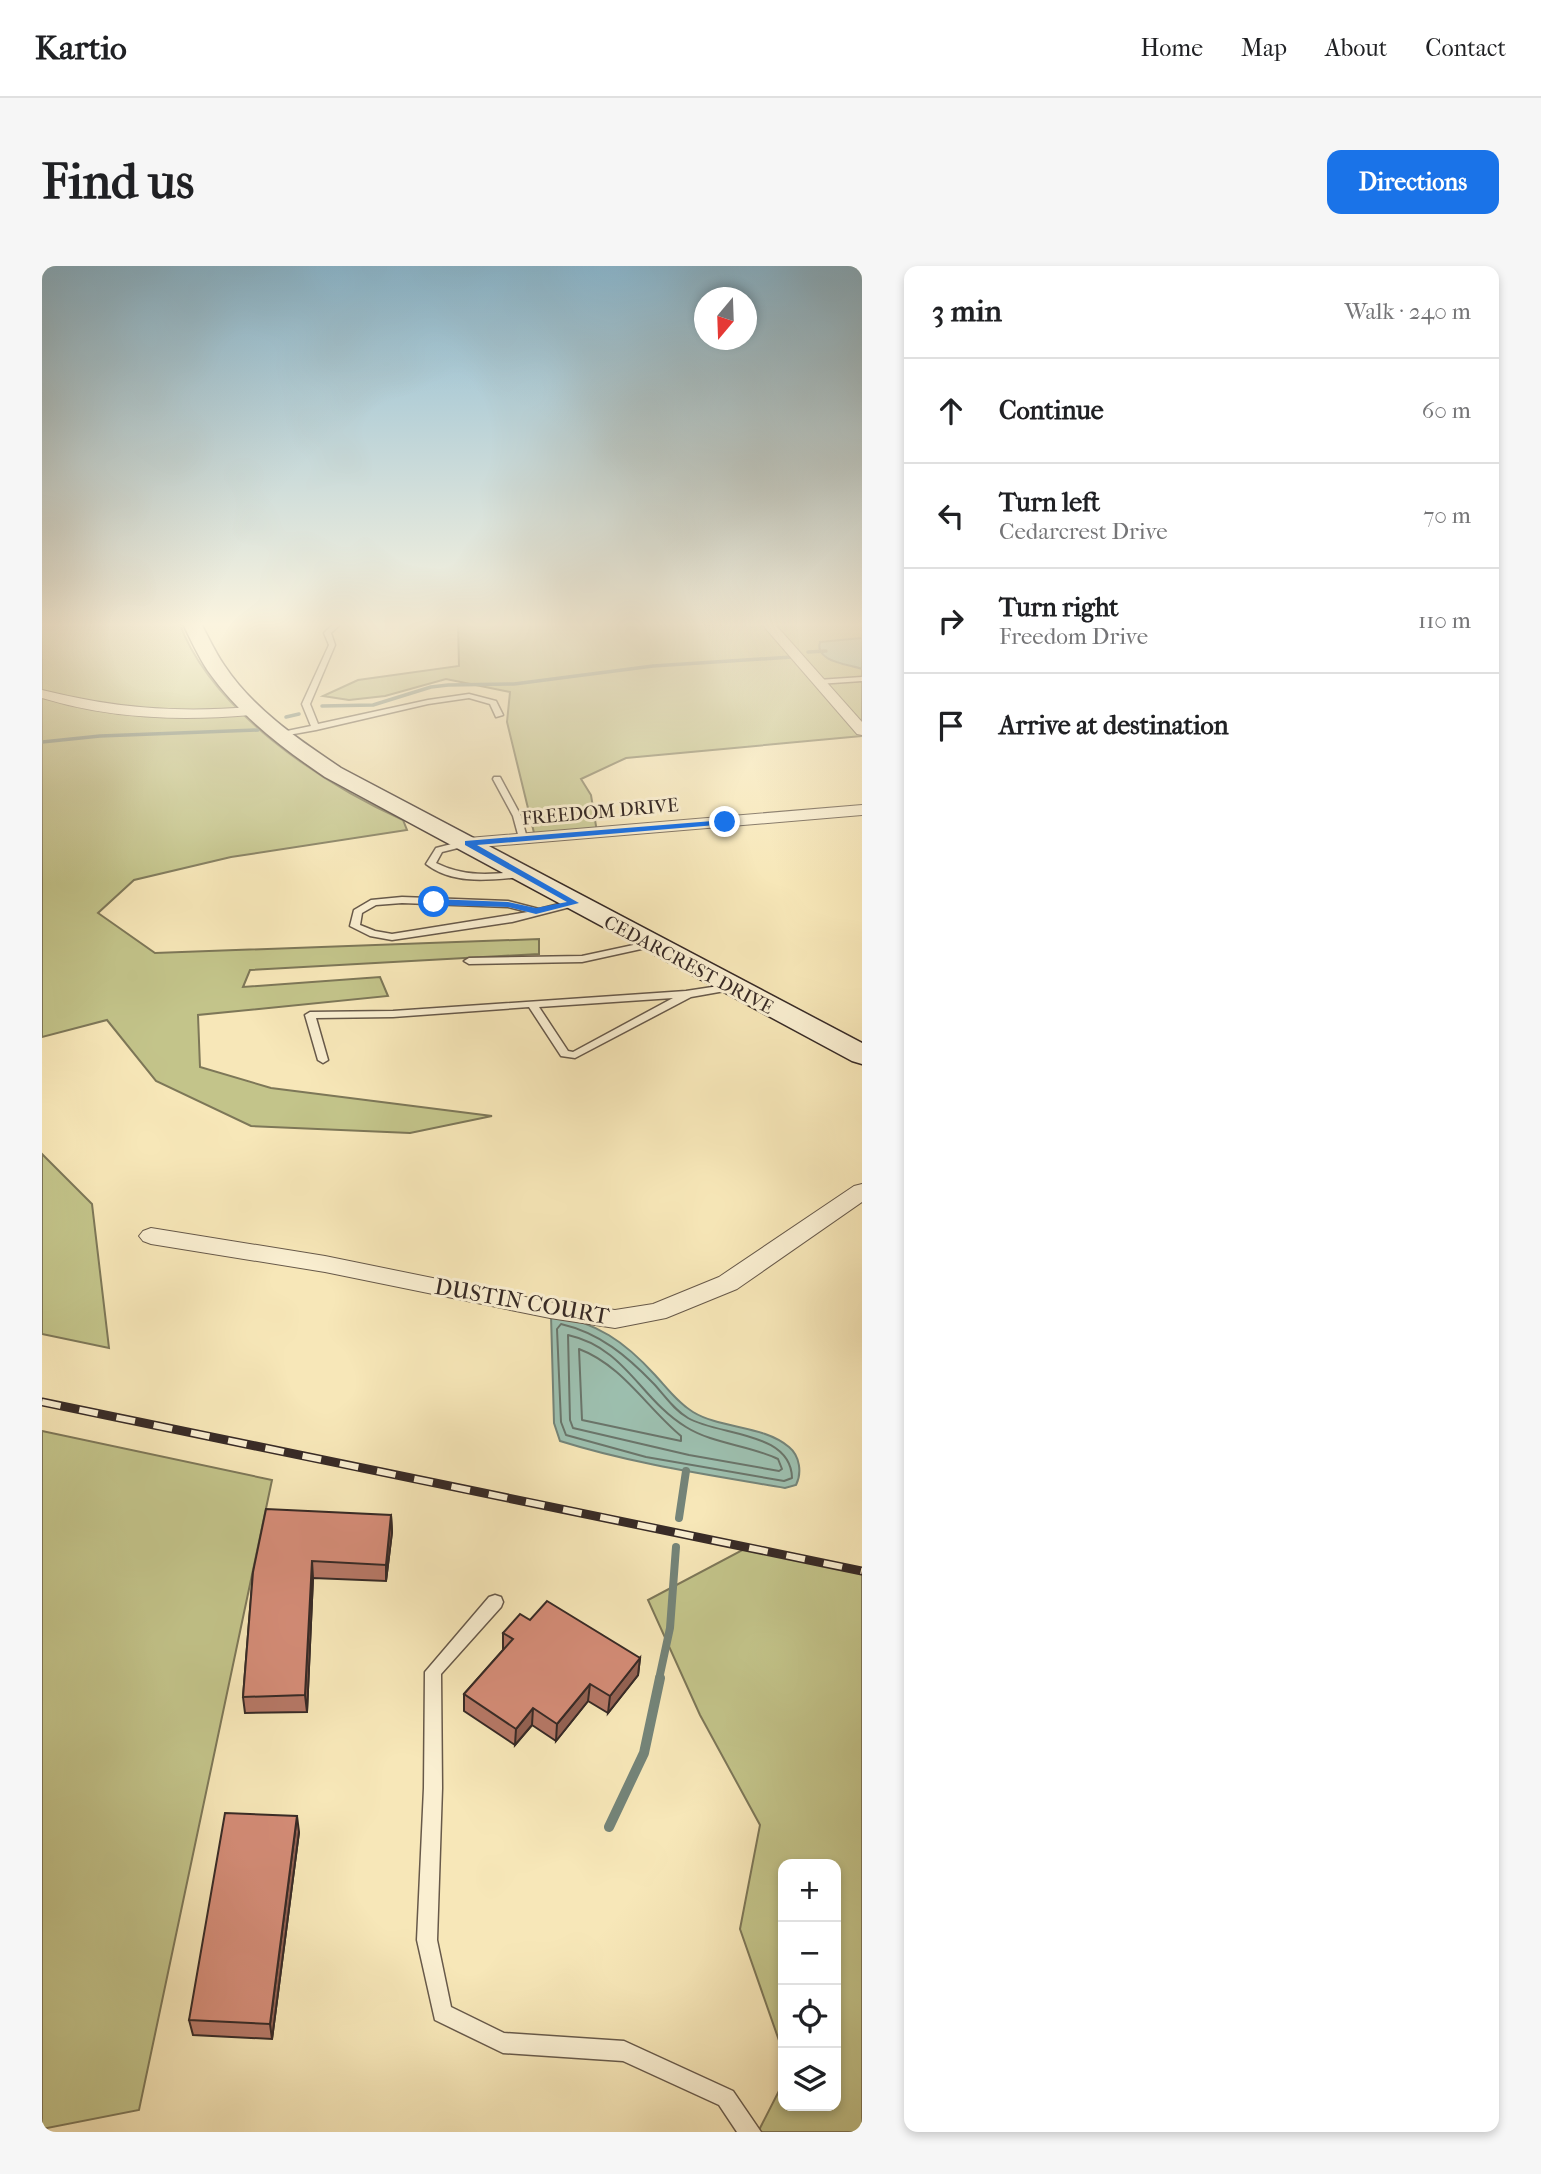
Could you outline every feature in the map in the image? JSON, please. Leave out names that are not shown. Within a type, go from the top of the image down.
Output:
[{"type":"street","points":[[114,709],[195,715],[251,711]]},
{"type":"street","points":[[842,709],[862,731]]},
{"type":"street","name":"CEDARCREST DRIVE","points":[[251,711],[340,777],[397,810],[468,843],[521,874],[862,1055]]},
{"type":"street","name":"FREEDOM DRIVE","points":[[468,843],[862,810]]},
{"type":"street","name":"DUSTIN COURT","points":[[150,1236],[325,1264],[550,1310],[615,1319],[657,1312],[728,1283],[862,1191]]},
{"type":"lane","points":[[308,709],[316,728]]},
{"type":"lane","points":[[280,735],[398,709]]},
{"type":"lane","points":[[496,709],[499,715]]},
{"type":"lane","points":[[497,779],[517,816],[523,838]]},
{"type":"lane","points":[[468,843],[439,850],[432,864],[444,871],[476,879],[521,874]]},
{"type":"lane","points":[[536,911],[508,904],[402,900],[374,902],[357,912],[355,926],[373,934],[392,937],[512,919],[575,903]]},
{"type":"lane","points":[[469,961],[582,959],[652,944]]},
{"type":"lane","points":[[323,1059],[310,1015],[393,1014],[688,994],[732,987]]},
{"type":"lane","points":[[532,1003],[565,1054],[575,1055],[688,994]]},
{"type":"lane","points":[[495,1602],[433,1672],[433,1788],[427,1940],[442,2013],[503,2043],[624,2052],[726,2098],[750,2132]]},
{"type":"green space","points":[[42,709],[238,709],[272,740],[305,764],[338,786],[403,820],[407,830],[231,857],[134,880],[98,913],[155,953],[539,939],[539,954],[250,970],[243,987],[380,977],[388,996],[198,1015],[200,1067],[271,1088],[492,1116],[410,1133],[251,1126],[156,1081],[107,1020],[42,1037]]},
{"type":"green space","points":[[508,709],[862,709],[862,736],[626,758],[581,779],[591,795],[597,832],[535,837],[507,722]]},
{"type":"green space","points":[[42,1154],[92,1204],[109,1348],[42,1334]]},
{"type":"green space","points":[[42,1431],[272,1480],[139,2110],[42,2129]]},
{"type":"green space","points":[[748,1547],[862,1571],[862,2132],[758,2132],[778,2093],[778,2111],[841,2111],[841,1859],[778,1859],[778,2038],[740,1929],[760,1825],[700,1715],[648,1600]]},
{"type":"water","points":[[551,1315],[596,1328],[621,1343],[693,1412],[716,1422],[779,1440],[796,1455],[799,1475],[796,1485],[785,1488],[672,1468],[560,1441],[554,1423]]},
{"type":"building","points":[[266,1509],[391,1515],[386,1565],[312,1561],[305,1695],[243,1697],[253,1572]]},
{"type":"building","points":[[547,1601],[640,1658],[610,1696],[590,1684],[557,1724],[533,1708],[516,1729],[464,1694],[513,1639],[503,1633],[520,1614],[530,1620]]},
{"type":"building","points":[[225,1813],[297,1816],[270,2024],[189,2020]]},
{"type":"waterway","points":[[286,717],[299,714]]},
{"type":"waterway","points":[[42,742],[100,736],[258,730]]},
{"type":"waterway","points":[[679,1518],[686,1471]]},
{"type":"waterway","points":[[659,1679],[670,1628],[676,1547]]},
{"type":"waterway","points":[[609,1827],[644,1753],[660,1678]]},
{"type":"railway","points":[[42,1402],[862,1571]]},
{"type":"route","points":[[434,902],[508,904],[536,911],[575,903],[468,843],[725,822]]}]
